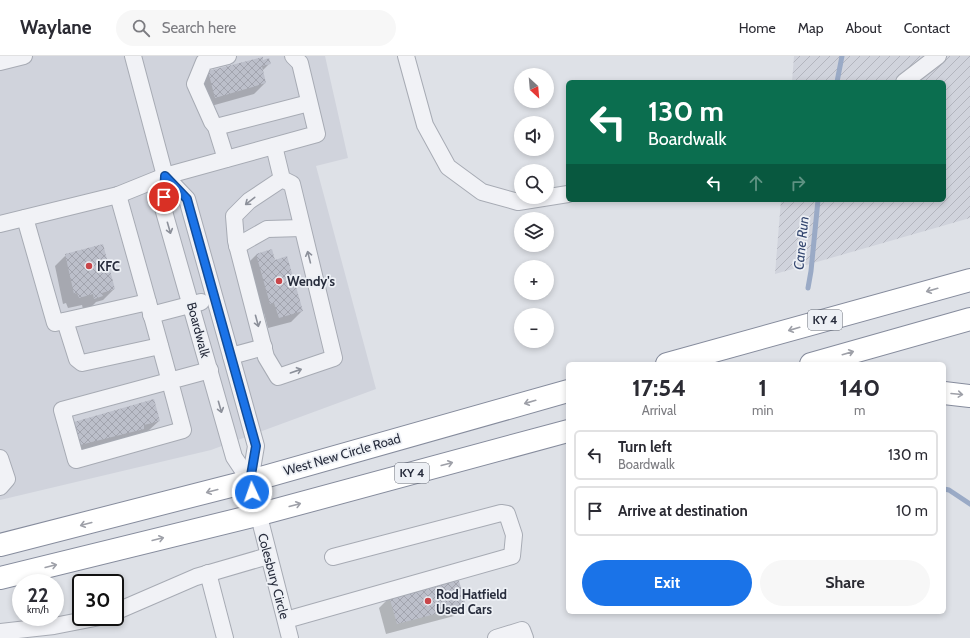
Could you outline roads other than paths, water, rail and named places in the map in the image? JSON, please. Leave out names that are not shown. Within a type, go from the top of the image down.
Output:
[{"type":"highway","name":"KY 4","points":[[673,362],[970,280]]},
{"type":"highway","points":[[818,362],[970,319]]},
{"type":"highway","name":"West New Circle Road","points":[[0,545],[250,481],[566,392]]},
{"type":"highway","points":[[946,393],[970,396]]},
{"type":"highway","name":"KY 4","points":[[0,578],[257,515],[566,432]]},
{"type":"street","points":[[0,62],[24,56]]},
{"type":"street","name":"Boardwalk","points":[[133,56],[165,176],[163,208],[192,304],[234,457],[250,481]]},
{"type":"street","points":[[226,159],[216,127],[212,122],[195,84],[198,59],[228,56]]},
{"type":"street","points":[[0,224],[118,195],[165,176],[317,134],[300,63],[293,56]]},
{"type":"street","points":[[406,56],[425,125],[448,167],[482,192],[518,202],[566,194]]},
{"type":"street","points":[[907,80],[938,56]]},
{"type":"street","points":[[216,127],[309,103]]},
{"type":"street","points":[[274,146],[282,179],[292,184],[334,358],[278,377],[266,357],[237,246],[234,216],[248,201],[282,179]]},
{"type":"street","name":"Boardwalk","points":[[165,176],[187,199],[256,446],[250,481],[257,515]]},
{"type":"street","points":[[118,195],[170,380],[183,430],[76,460],[62,410],[170,380],[210,370]]},
{"type":"street","points":[[25,218],[55,323],[150,308],[192,304],[214,299]]},
{"type":"street","points":[[237,246],[267,229],[302,228]]},
{"type":"street","points":[[65,321],[77,359],[82,363],[160,346]]},
{"type":"street","points":[[231,356],[264,347]]},
{"type":"street","points":[[0,458],[6,480],[0,487]]},
{"type":"street","points":[[286,620],[512,556],[514,535],[507,514],[501,513],[333,557]]},
{"type":"street","name":"Colesbury Circle","points":[[257,515],[290,638]]},
{"type":"street","points":[[124,608],[208,573],[268,556]]},
{"type":"street","points":[[208,573],[225,638]]},
{"type":"street","points":[[0,632],[42,633],[72,625]]},
{"type":"street","points":[[496,638],[522,630],[525,638]]},
{"type":"waterway","name":"Cane Run","points":[[837,80],[842,56]]},
{"type":"waterway","name":"Cane Run","points":[[808,288],[818,202]]},
{"type":"waterway","name":"Cane Run","points":[[946,489],[970,504]]},
{"type":"place","name":"KFC","points":[[89,266]]},
{"type":"place","name":"Wendy's","points":[[279,281]]},
{"type":"place","name":"Rod Hatfield Used Cars","points":[[428,601]]}]
